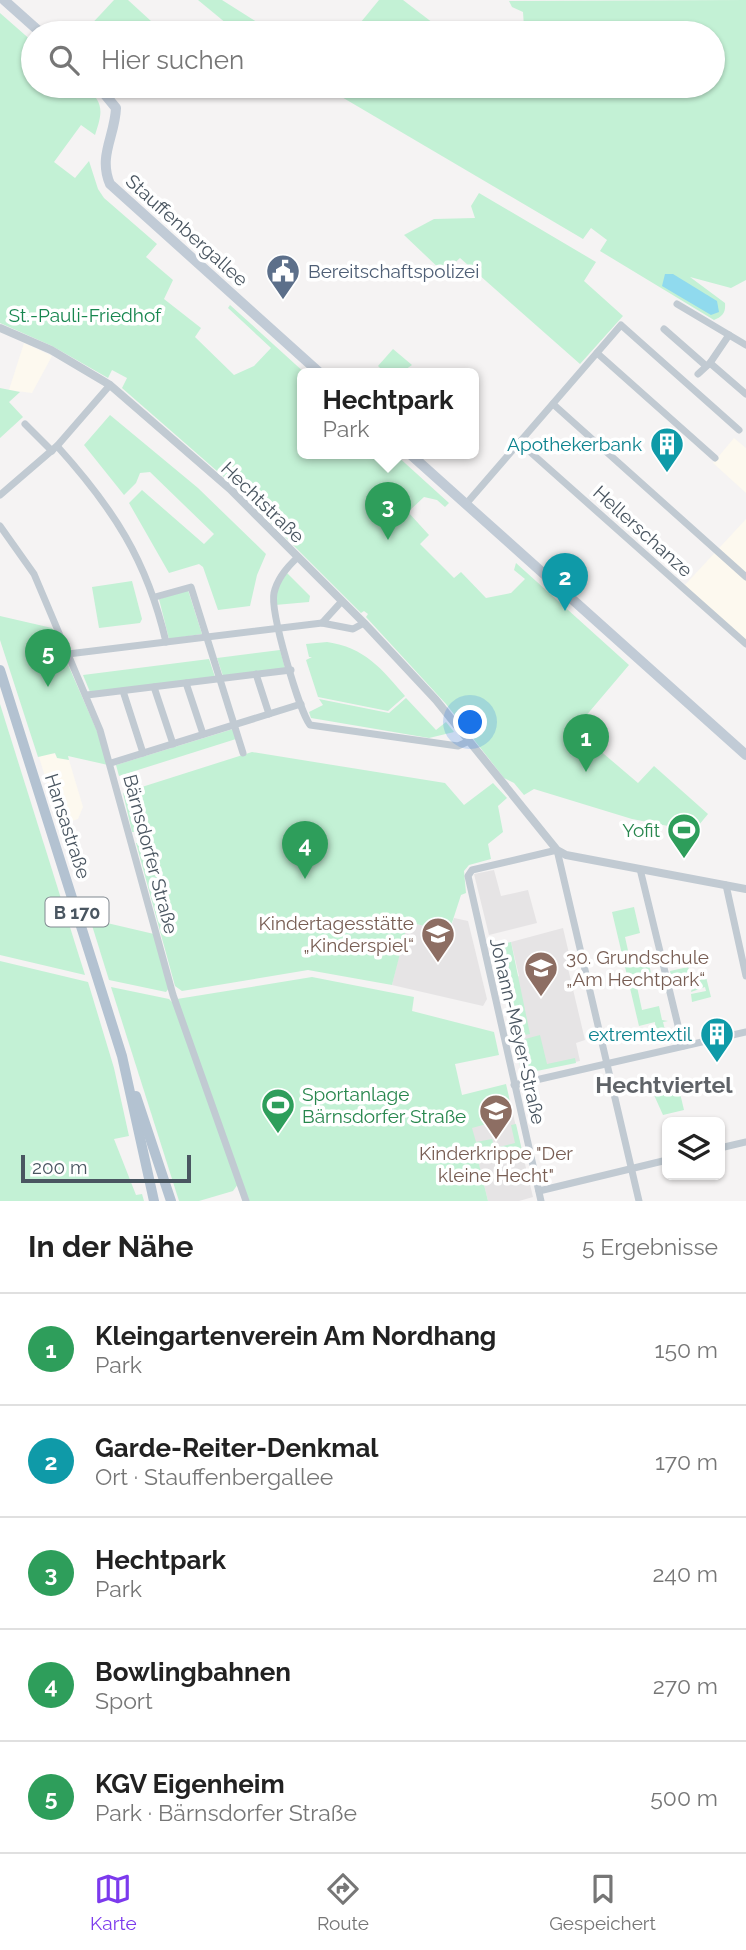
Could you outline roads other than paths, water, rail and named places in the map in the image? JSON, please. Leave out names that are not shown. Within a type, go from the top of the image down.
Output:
[{"type":"main road","points":[[4,0],[28,21]]},
{"type":"main road","name":"Stauffenbergallee","points":[[108,98],[116,108],[104,163],[110,184],[314,368]]},
{"type":"main road","points":[[416,459],[746,755]]},
{"type":"main road","name":"Hansastraße","points":[[0,670],[127,1074],[149,1130],[171,1201]]},
{"type":"main road","name":"Hansastraße","points":[[127,1074],[154,1201]]},
{"type":"street","points":[[677,304],[746,345]]},
{"type":"street","points":[[466,504],[626,317]]},
{"type":"street","points":[[621,324],[739,430]]},
{"type":"street","name":"Hechtstraße","points":[[0,328],[51,350],[110,386],[230,489],[364,623],[469,741],[556,850]]},
{"type":"street","points":[[663,329],[746,394]]},
{"type":"street","points":[[698,374],[729,335]]},
{"type":"street","points":[[597,353],[715,458]]},
{"type":"street","points":[[0,495],[54,448],[110,386]]},
{"type":"street","points":[[553,404],[746,577]]},
{"type":"street","points":[[25,424],[54,448],[104,502],[150,582],[166,642]]},
{"type":"street","name":"Hellerschanze","points":[[519,442],[746,644]]},
{"type":"street","name":"Bärnsdorfer Straße","points":[[0,526],[29,564],[87,695],[111,763],[173,995],[246,1201]]},
{"type":"street","points":[[298,557],[283,573],[274,592],[278,627],[310,725],[458,746],[469,741]]},
{"type":"street","points":[[155,597],[191,587],[243,753]]},
{"type":"street","points":[[322,623],[342,601]]},
{"type":"street","points":[[68,654],[278,627],[322,623],[353,629],[364,623]]},
{"type":"street","points":[[87,695],[291,670]]},
{"type":"street","points":[[256,674],[269,714]]},
{"type":"street","points":[[186,683],[203,734]]},
{"type":"street","points":[[154,687],[173,744]]},
{"type":"street","points":[[123,691],[143,753]]},
{"type":"street","points":[[111,763],[301,704]]},
{"type":"street","points":[[556,850],[566,855],[746,889]]},
{"type":"street","points":[[556,850],[639,1201]]},
{"type":"street","name":"Johann-Meyer-Straße","points":[[541,1201],[468,876],[472,870],[556,850]]},
{"type":"street","points":[[640,869],[683,1046]]},
{"type":"street","points":[[726,885],[746,976]]},
{"type":"street","points":[[514,1085],[746,1032]]},
{"type":"street","points":[[725,1147],[746,1142]]},
{"type":"street","points":[[539,1191],[662,1161]]},
{"type":"water","points":[[665,274],[673,274],[717,301],[719,312],[711,315],[662,286]]},
{"type":"place","name":"Bereitschaftspolizei","points":[[283,301]]},
{"type":"place","name":"Apothekerbank","points":[[667,474]]},
{"type":"place","name":"Hechtpark","points":[[388,540]]},
{"type":"place","name":"Garde-Reiter-Denkmal","points":[[565,611]]},
{"type":"place","name":"KGV Eigenheim","points":[[48,687]]},
{"type":"place","name":"Kleingartenverein Am Nordhang","points":[[586,772]]},
{"type":"place","name":"Yofit","points":[[684,860]]},
{"type":"place","name":"Bowlingbahnen","points":[[305,879]]},
{"type":"place","name":"Kindertagesstätte „Kinderspiel“","points":[[438,964]]},
{"type":"place","name":"30. Grundschule „Am Hechtpark“","points":[[541,998]]},
{"type":"place","name":"extremtextil","points":[[717,1064]]},
{"type":"place","name":"Sportanlage Bärnsdorfer Straße","points":[[278,1135]]},
{"type":"place","name":"Kinderkrippe \"Der kleine Hecht\"","points":[[496,1141]]},
{"type":"district","name":"Hechtviertel","points":[[664,1084]]},
{"type":"park label","name":"St.-Pauli-Friedhof","points":[[85,315]]}]
